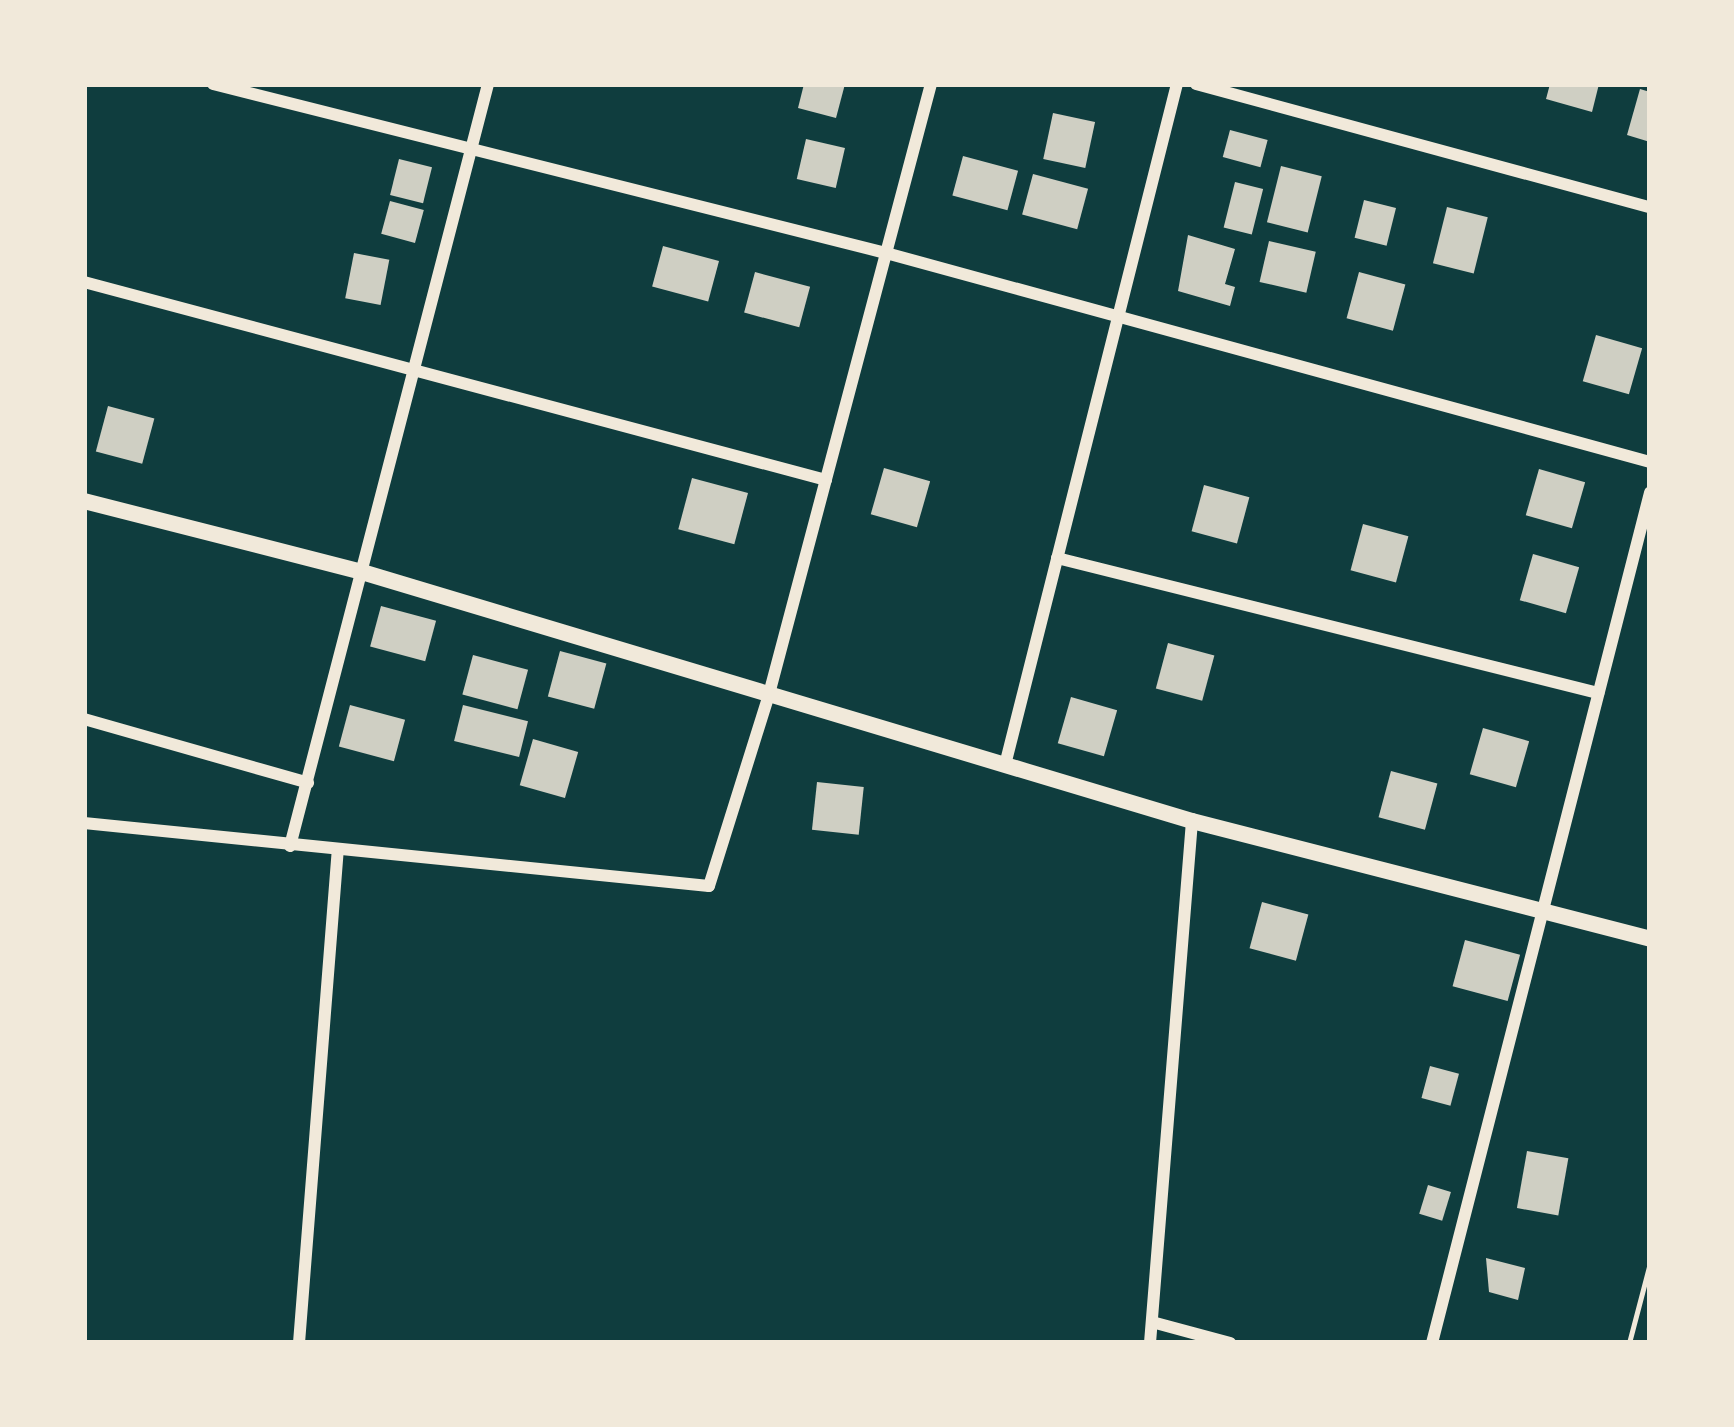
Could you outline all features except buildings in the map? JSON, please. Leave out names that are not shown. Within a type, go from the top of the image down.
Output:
[{"type":"street","points":[[215,84],[886,253],[1650,462]]},
{"type":"street","points":[[290,846],[488,84]]},
{"type":"street","points":[[84,823],[709,886],[769,694],[931,84]]},
{"type":"street","points":[[1005,765],[1124,320],[1177,84]]},
{"type":"street","points":[[1196,84],[1650,207]]},
{"type":"street","points":[[84,282],[826,480]]},
{"type":"street","points":[[1432,1343],[1650,493]]},
{"type":"street","points":[[84,501],[362,572],[1192,821],[1650,939]]},
{"type":"street","points":[[1058,558],[1598,694]]},
{"type":"street","points":[[84,719],[308,783]]},
{"type":"street","points":[[1150,1343],[1192,821]]},
{"type":"street","points":[[299,1343],[338,852]]},
{"type":"street","points":[[1152,1322],[1230,1343]]},
{"type":"path","points":[[1629,1343],[1650,1263]]}]
